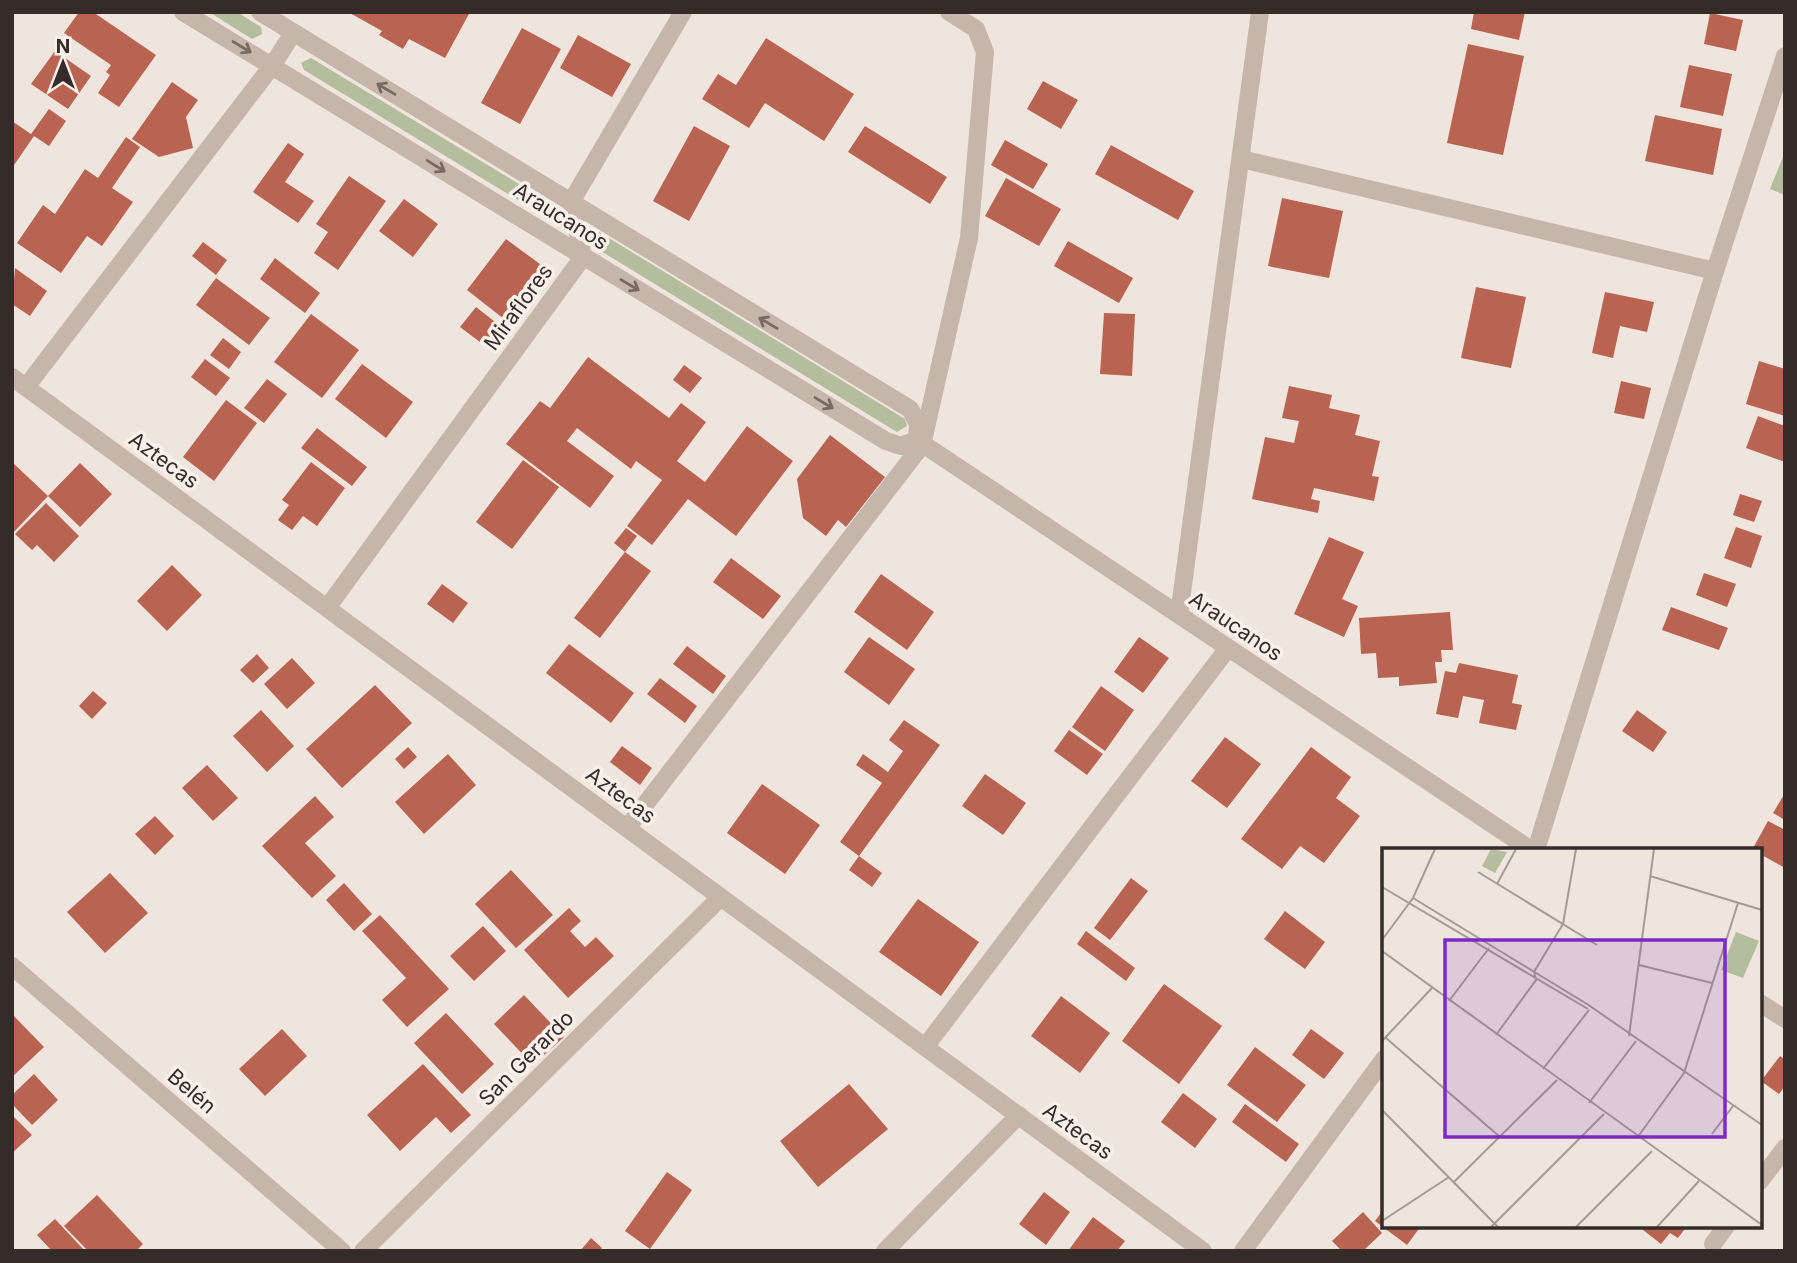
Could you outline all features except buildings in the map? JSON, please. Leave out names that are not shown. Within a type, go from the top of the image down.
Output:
[{"type":"street","name":"Araucanos","points":[[183,12],[886,441],[901,446],[920,442],[1528,848]]},
{"type":"street","name":"Araucanos","points":[[260,12],[910,410],[918,424],[920,442]]},
{"type":"street","points":[[571,202],[683,12]]},
{"type":"street","points":[[627,828],[920,442],[969,238],[985,52],[976,29],[949,12]]},
{"type":"street","points":[[1179,615],[1260,12]]},
{"type":"street","points":[[19,382],[272,66],[293,33]]},
{"type":"street","points":[[1537,848],[1715,271],[1785,56]]},
{"type":"street","points":[[1241,159],[1715,271]]},
{"type":"street","name":"Miraflores","points":[[327,608],[583,257],[571,202]]},
{"type":"street","name":"Aztecas","points":[[19,382],[1203,1251]]},
{"type":"street","points":[[925,1047],[1228,648]]},
{"type":"street","name":"San Gerardo","points":[[363,1251],[721,897]]},
{"type":"street","name":"Belén","points":[[12,966],[342,1251]]},
{"type":"street","points":[[1762,1004],[1785,1019]]},
{"type":"street","points":[[1243,1251],[1382,1062]]},
{"type":"street","points":[[885,1251],[1019,1115]]},
{"type":"street","points":[[1762,1178],[1785,1148]]},
{"type":"street","points":[[1713,1244],[1725,1228]]},
{"type":"green space","points":[[209,12],[237,12],[261,27],[262,34],[252,39]]},
{"type":"green space","points":[[311,58],[554,205],[554,216],[546,217],[304,70],[301,63]]},
{"type":"green space","points":[[1785,152],[1785,195],[1770,189]]},
{"type":"green space","points":[[599,232],[905,419],[907,426],[897,432],[591,245],[591,234]]}]
